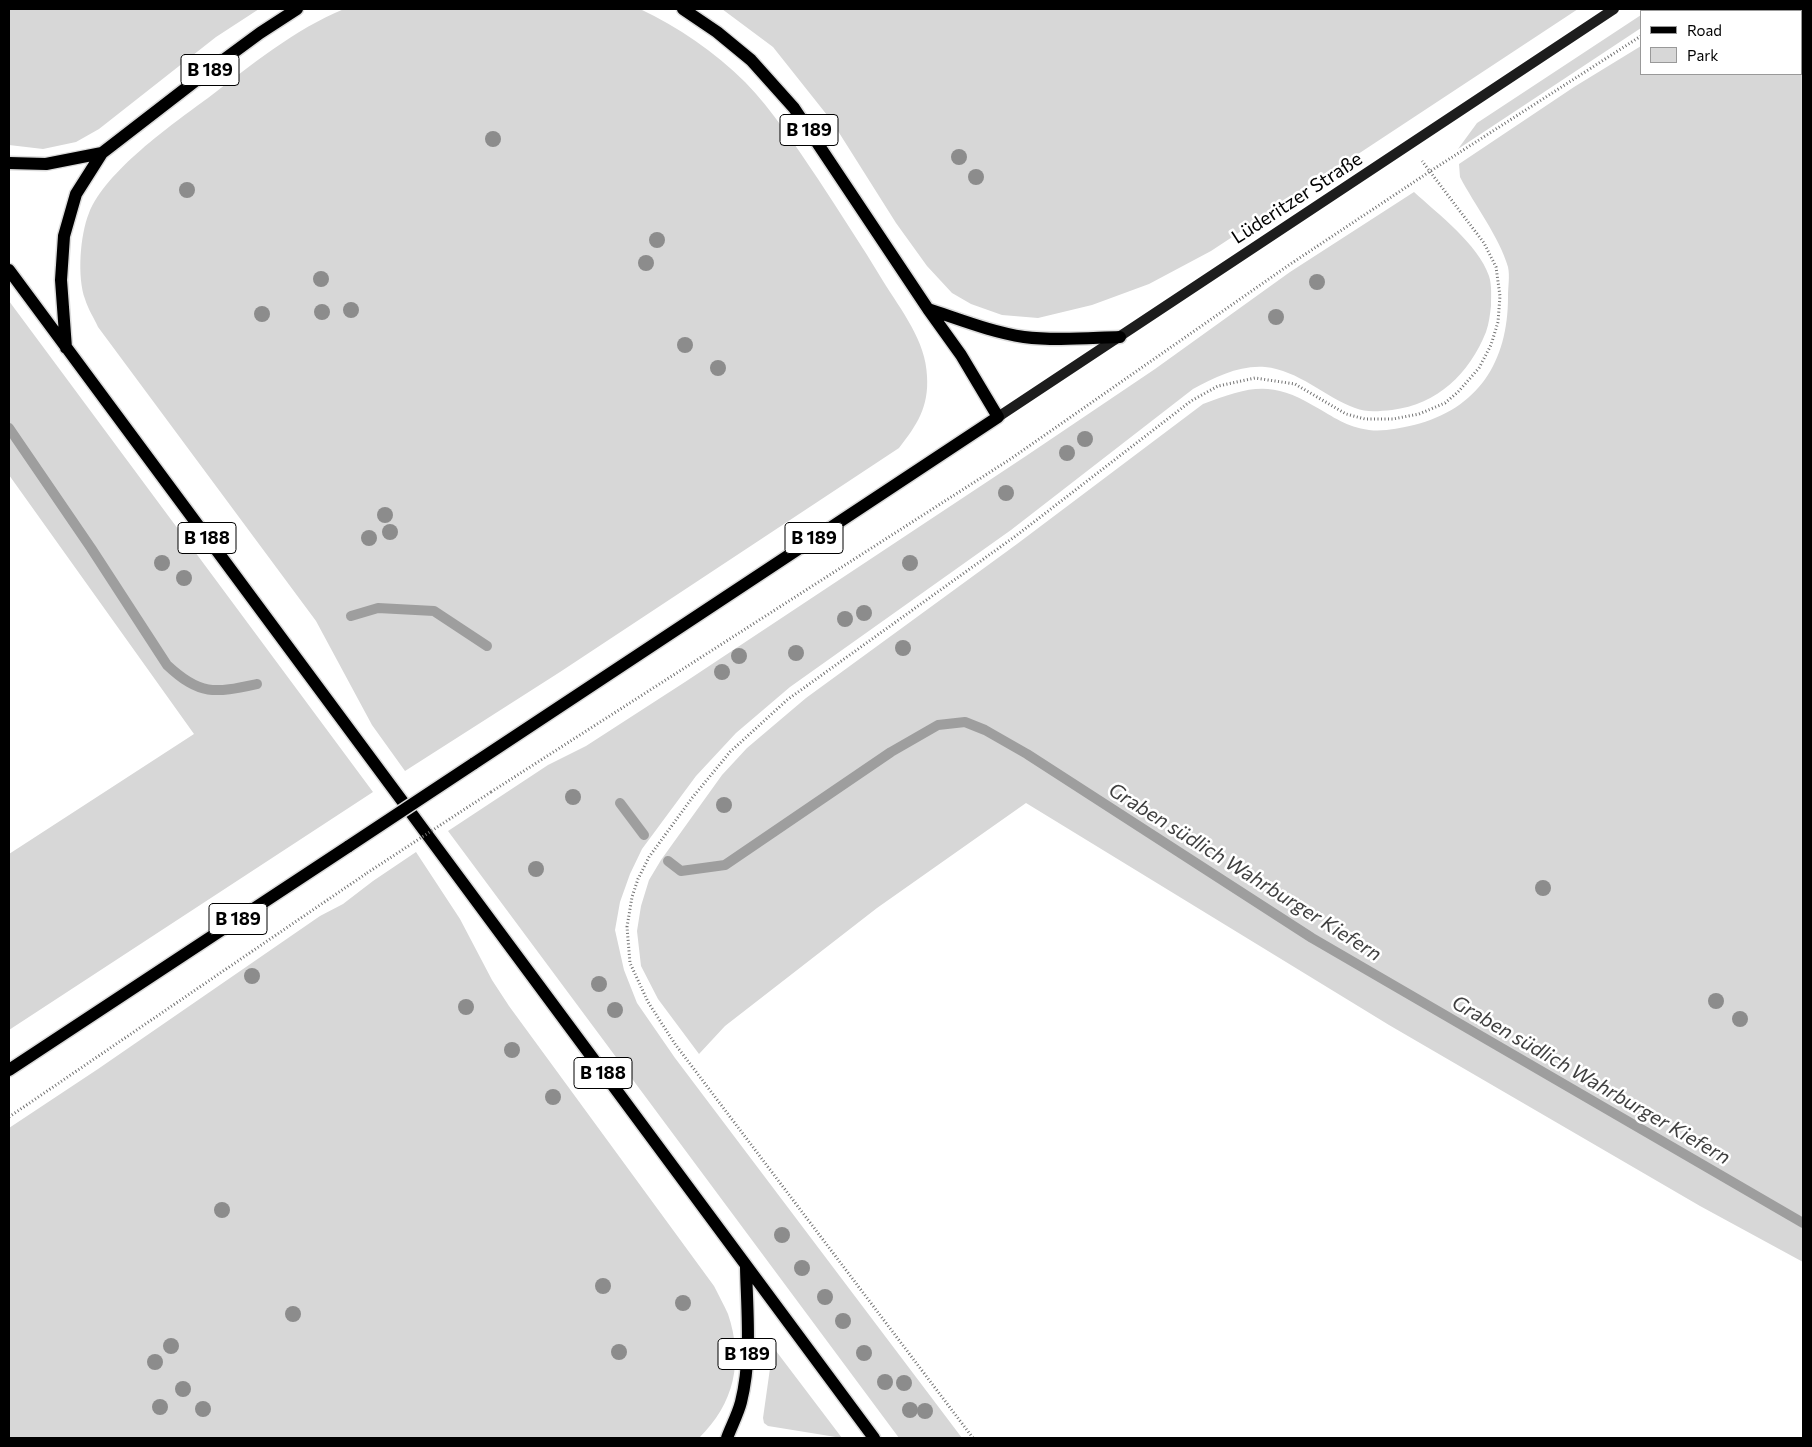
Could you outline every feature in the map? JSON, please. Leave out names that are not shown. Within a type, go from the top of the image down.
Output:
[{"type":"main road","name":"B 189","points":[[66,348],[61,280],[64,236],[76,194],[102,154],[226,58],[297,9]]},
{"type":"main road","name":"B 189","points":[[9,1070],[998,417],[961,355],[794,108],[751,60],[718,32],[683,9]]},
{"type":"main road","name":"Lüderitzer Straße","points":[[998,417],[1614,9]]},
{"type":"main road","name":"B 189","points":[[9,163],[46,164],[102,154]]},
{"type":"main road","points":[[9,270],[66,348]]},
{"type":"main road","points":[[928,308],[987,328],[1023,337],[1055,339],[1120,337]]},
{"type":"main road","name":"B 188","points":[[66,348],[874,1438]]},
{"type":"main road","name":"B 189","points":[[726,1438],[741,1404],[746,1373],[748,1332],[746,1267]]},
{"type":"path","points":[[9,1117],[367,873],[1012,458],[1288,265],[1640,37]]},
{"type":"path","points":[[973,1438],[675,1044],[648,1002],[630,963],[627,927],[632,897],[638,879],[649,857],[714,771],[730,752],[787,700],[1017,535],[1191,401],[1218,386],[1255,378],[1295,384],[1346,414],[1365,419],[1393,419],[1419,414],[1444,403],[1458,392],[1479,368],[1491,345],[1498,322],[1500,296],[1496,267],[1484,243],[1429,172],[1411,144]]},
{"type":"green space","points":[[9,9],[259,9],[216,37],[99,129],[76,142],[43,149],[9,145]]},
{"type":"green space","points":[[344,9],[640,9],[682,32],[709,50],[745,82],[783,129],[843,217],[905,315],[917,338],[926,363],[927,387],[924,406],[916,423],[899,448],[560,672],[405,771],[372,725],[316,621],[98,327],[86,303],[80,268],[83,233],[89,213],[97,197],[124,165],[159,135],[273,49],[308,27]]},
{"type":"green space","points":[[722,9],[1578,9],[1211,251],[1149,284],[1092,305],[1038,318],[1002,315],[971,304],[952,293],[927,266],[896,223],[831,120],[773,47]]},
{"type":"green space","points":[[1803,9],[1803,1262],[1700,1206],[1389,1025],[1026,803],[877,908],[725,1026],[699,1054],[658,999],[641,966],[637,931],[641,906],[649,880],[661,860],[722,775],[747,748],[806,698],[1017,544],[1203,404],[1247,390],[1272,389],[1298,398],[1347,424],[1361,429],[1375,430],[1414,425],[1436,418],[1472,395],[1485,379],[1495,362],[1502,342],[1507,321],[1509,278],[1508,267],[1499,244],[1460,177],[1459,164],[1574,87],[1640,47],[1640,75],[1802,75],[1802,10],[1698,10]]},
{"type":"green space","points":[[1640,16],[1640,29],[1458,149],[1477,123]]},
{"type":"green space","points":[[1414,192],[1467,241],[1484,264],[1490,280],[1491,306],[1486,332],[1471,361],[1450,384],[1437,394],[1409,407],[1373,411],[1355,408],[1300,378],[1277,369],[1265,367],[1237,370],[1219,376],[1193,389],[1011,530],[790,687],[736,733],[696,776],[642,849],[630,874],[620,902],[615,930],[624,970],[637,1003],[675,1058],[962,1438],[899,1438],[448,831],[548,765],[586,746],[685,682],[1155,369],[1290,272]]},
{"type":"green space","points":[[9,301],[373,792],[9,1030],[9,854],[194,734],[9,475]]},
{"type":"green space","points":[[416,852],[460,919],[492,980],[509,1006],[714,1286],[728,1314],[735,1348],[733,1381],[721,1411],[699,1438],[9,1438],[9,1128],[320,916],[343,904]]},
{"type":"green space","points":[[773,1347],[842,1438],[768,1426],[764,1423],[763,1418]]},
{"type":"waterway","name":"Graben südlich Wahrburger Kiefern","points":[[9,428],[91,548],[167,665],[189,682],[208,689],[229,689],[257,684]]},
{"type":"waterway","name":"Graben südlich Wahrburger Kiefern","points":[[351,616],[378,608],[434,611],[487,646]]},
{"type":"waterway","name":"Graben südlich Wahrburger Kiefern","points":[[668,861],[681,871],[725,865],[891,752],[938,725],[965,722],[985,730],[1027,754],[1312,938],[1803,1223]]},
{"type":"waterway","name":"Graben südlich Wahrburger Kiefern","points":[[620,803],[644,835]]}]
